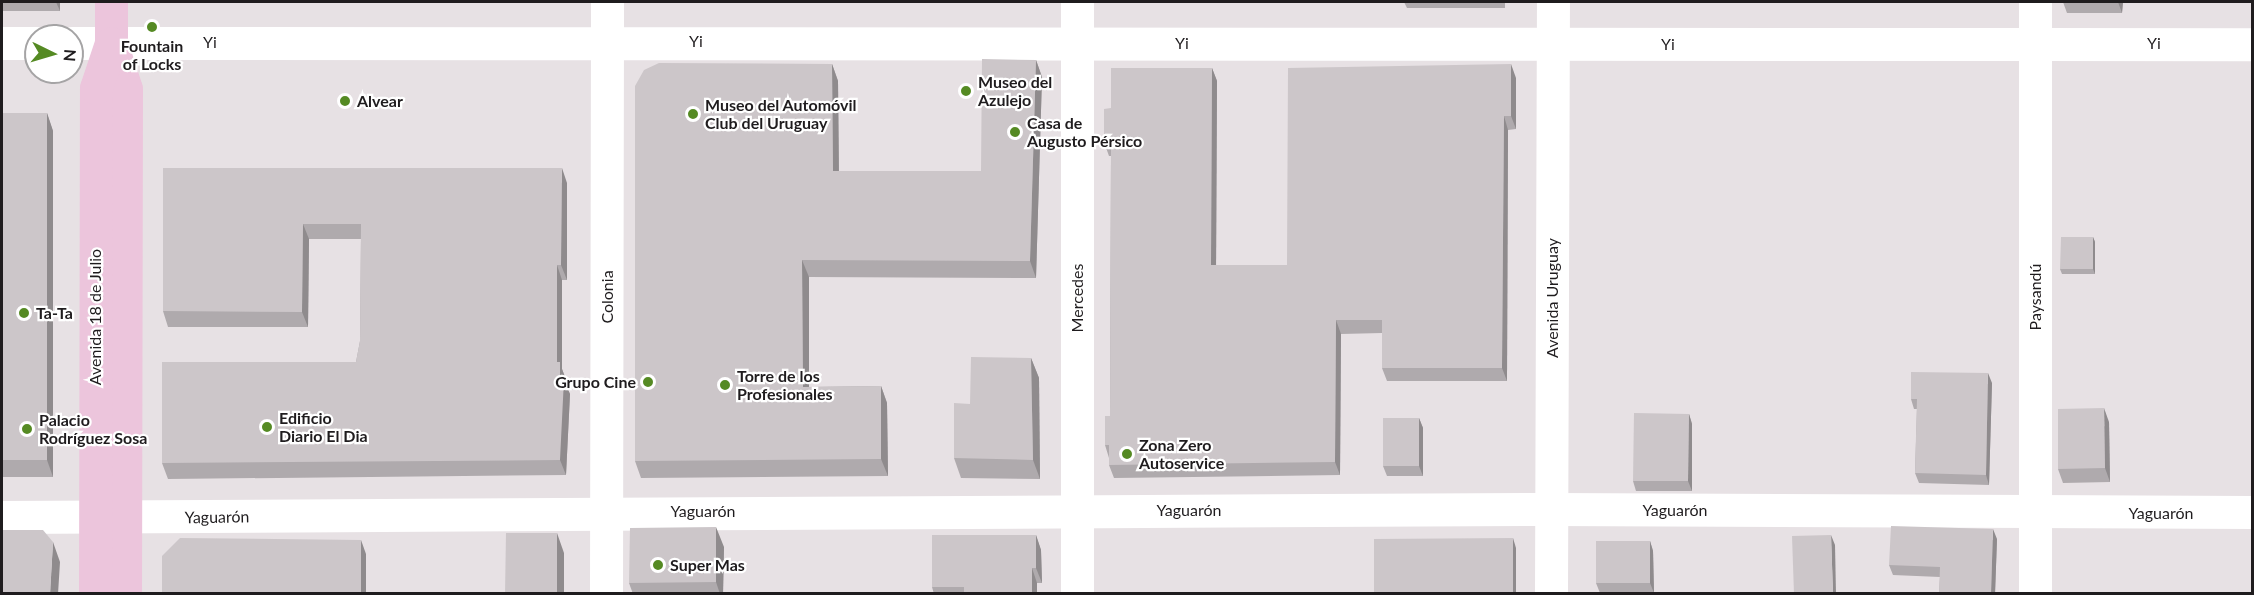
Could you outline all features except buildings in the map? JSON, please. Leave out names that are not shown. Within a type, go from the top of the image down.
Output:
[{"type":"main road","name":"Avenida 18 de Julio","points":[[95,594],[110,518],[126,89],[111,43],[111,2]]},
{"type":"main road","name":"Avenida 18 de Julio","points":[[110,518],[125,594]]},
{"type":"street","name":"Colonia","points":[[606,594],[607,2]]},
{"type":"street","name":"Mercedes","points":[[1077,2],[1077,594]]},
{"type":"street","name":"Avenida Uruguay","points":[[1551,594],[1553,2]]},
{"type":"street","name":"Paysandú","points":[[2035,2],[2035,594]]},
{"type":"street","name":"Yi","points":[[84,43],[607,41],[1553,45],[2253,44]]},
{"type":"street","points":[[2,43],[24,43]]},
{"type":"street","name":"Yaguarón","points":[[2,517],[110,518],[606,511],[1551,509],[2036,513],[2253,512]]},
{"type":"place","name":"Fountain of Locks","points":[[152,27]]},
{"type":"place","name":"Museo del Azulejo","points":[[966,91]]},
{"type":"place","name":"Alvear","points":[[345,101]]},
{"type":"place","name":"Museo del Automóvil Club del Uruguay","points":[[693,114]]},
{"type":"place","name":"Casa de Augusto Pérsico","points":[[1015,132]]},
{"type":"place","name":"Ta-Ta","points":[[24,313]]},
{"type":"place","name":"Grupo Cine","points":[[648,382]]},
{"type":"place","name":"Torre de los Profesionales","points":[[725,385]]},
{"type":"place","name":"Edificio Diario El Dia","points":[[267,427]]},
{"type":"place","name":"Palacio Rodríguez Sosa","points":[[27,429]]},
{"type":"place","name":"Zona Zero Autoservice","points":[[1127,454]]},
{"type":"place","name":"Super Mas","points":[[658,565]]}]
